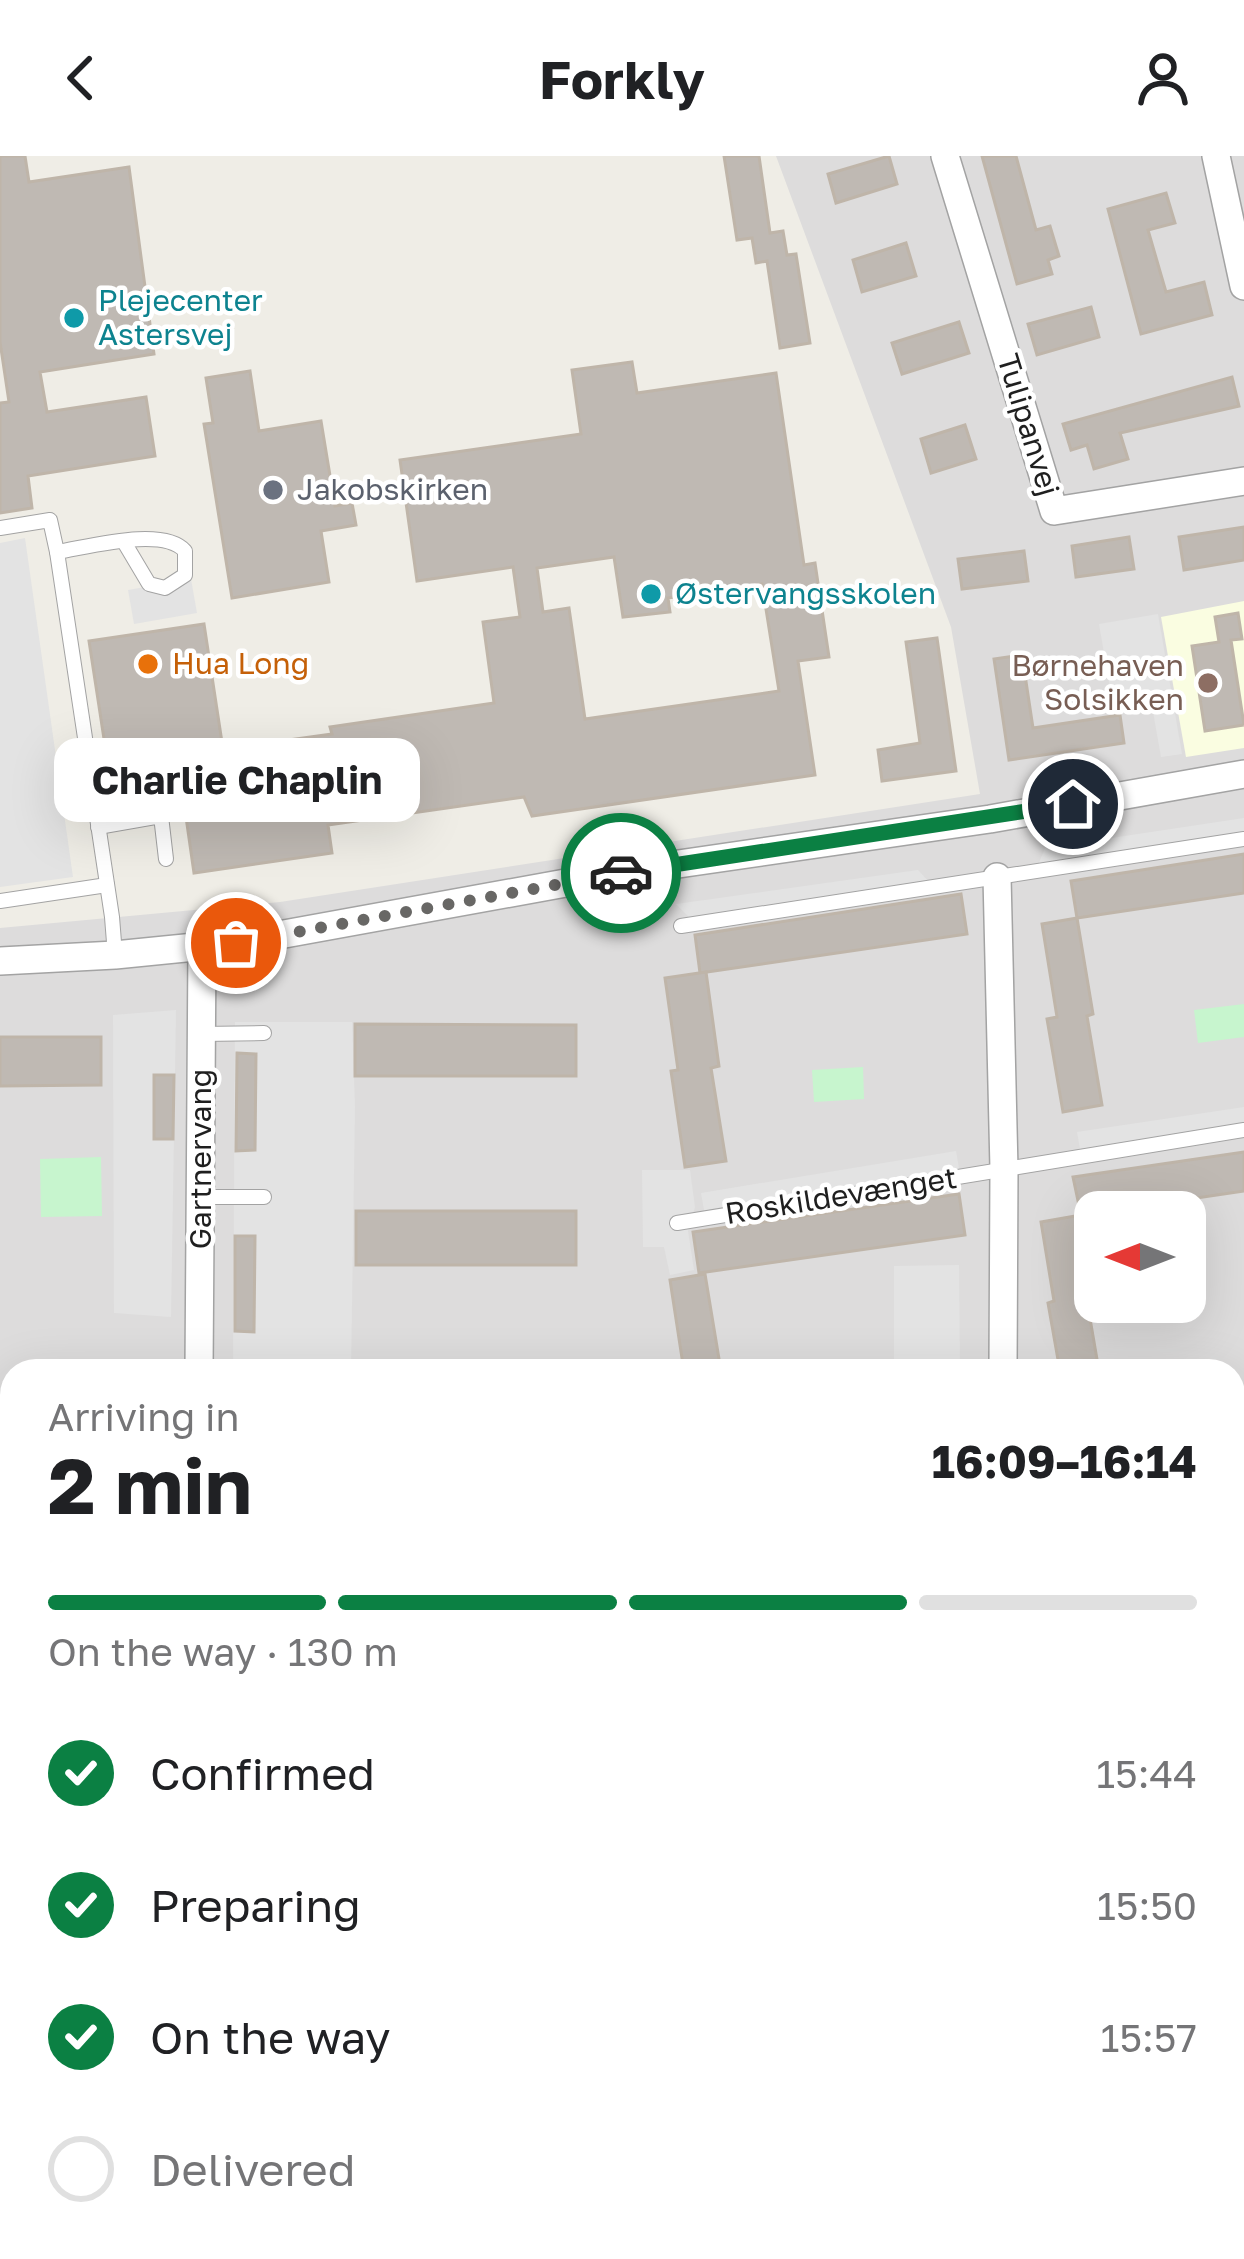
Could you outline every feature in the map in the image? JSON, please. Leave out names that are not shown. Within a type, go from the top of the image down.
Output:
[{"type":"street","name":"Tulipanvej","points":[[945,156],[1054,511],[1244,482]]},
{"type":"street","points":[[1216,156],[1244,286]]},
{"type":"street","points":[[0,961],[202,947],[637,870],[990,819],[1244,774]]},
{"type":"street","name":"Roskildevænget","points":[[997,877],[1003,1359]]},
{"type":"street","name":"Gartnervang","points":[[199,1359],[202,947]]},
{"type":"lane","points":[[0,529],[50,520],[115,956]]},
{"type":"lane","points":[[57,552],[124,542],[173,540],[185,551],[185,575],[165,588],[148,584],[124,542]]},
{"type":"lane","points":[[98,827],[161,816],[166,859]]},
{"type":"lane","points":[[681,926],[1244,839]]},
{"type":"lane","points":[[0,902],[107,885]]},
{"type":"lane","points":[[202,1034],[264,1033]]},
{"type":"lane","name":"Roskildevænget","points":[[677,1223],[1244,1130]]},
{"type":"lane","points":[[201,1197],[264,1198]]},
{"type":"shaded area","points":[[776,156],[1244,156],[1244,1359],[0,1359],[0,928],[280,902],[980,794],[951,627]]},
{"type":"shaded area","points":[[25,538],[73,877],[0,887],[0,543]]},
{"type":"shaded area","points":[[191,579],[197,613],[134,624],[128,590]]},
{"type":"shaded area","name":"Børnehaven Solsikken","points":[[1244,601],[1244,748],[1186,757],[1161,617]]},
{"type":"shaded area","points":[[1158,614],[1182,754],[1161,757],[1150,695],[1112,700],[1099,624]]},
{"type":"shaded area","points":[[1244,818],[1244,844],[1034,875],[1045,848]]},
{"type":"shaded area","points":[[918,870],[930,883],[691,919],[676,904]]},
{"type":"shaded area","points":[[176,1010],[171,1317],[114,1313],[113,1015]]},
{"type":"shaded area","points":[[235,1022],[352,1022],[351,1359],[233,1359]]},
{"type":"shaded area","points":[[1244,1107],[1244,1124],[1080,1149],[1077,1132]]},
{"type":"shaded area","points":[[956,1151],[961,1180],[706,1221],[701,1193]]},
{"type":"shaded area","points":[[642,1170],[690,1170],[695,1207],[688,1231],[694,1270],[670,1275],[664,1247],[643,1247]]},
{"type":"shaded area","points":[[959,1265],[960,1359],[894,1359],[894,1266]]},
{"type":"green space","points":[[1244,1004],[1244,1037],[1198,1043],[1194,1010]]},
{"type":"green space","points":[[863,1067],[864,1099],[814,1102],[812,1070]]},
{"type":"green space","points":[[101,1157],[102,1216],[41,1217],[40,1159]]},
{"type":"building","name":"Plejecenter Astersvej","points":[[0,156],[25,156],[29,182],[129,167],[154,354],[40,372],[47,412],[146,397],[155,456],[28,476],[32,508],[0,513],[0,403],[9,402],[0,342]]},
{"type":"building","points":[[724,156],[759,156],[770,233],[783,231],[787,255],[796,254],[810,343],[780,348],[767,261],[756,263],[752,238],[737,240]]},
{"type":"building","points":[[889,156],[897,184],[836,203],[828,174]]},
{"type":"building","points":[[982,156],[1016,156],[1036,230],[1050,226],[1059,256],[1048,260],[1052,274],[1017,284]]},
{"type":"building","points":[[1166,193],[1175,223],[1148,230],[1166,292],[1204,282],[1212,315],[1141,334],[1108,209]]},
{"type":"building","points":[[906,243],[916,276],[862,292],[853,260]]},
{"type":"building","points":[[1091,307],[1099,337],[1037,355],[1028,324]]},
{"type":"building","points":[[959,322],[969,353],[902,374],[892,343]]},
{"type":"building","name":"Østervangsskolen","points":[[632,362],[637,393],[776,373],[804,565],[815,563],[829,657],[798,661],[815,775],[532,816],[524,797],[328,825],[332,853],[194,873],[179,768],[110,778],[89,641],[204,624],[223,749],[332,734],[330,727],[494,703],[483,622],[520,617],[513,567],[417,581],[400,460],[581,434],[572,370]],"holes":[[[614,557],[623,617],[670,612],[668,598],[680,596],[687,588],[712,585],[722,591],[762,584],[779,691],[585,719],[569,608],[543,612],[537,568]]]},
{"type":"building","name":"Jakobskirken","points":[[250,371],[259,431],[321,421],[335,506],[352,503],[356,525],[321,531],[329,582],[232,598],[204,424],[213,423],[206,378]]},
{"type":"building","points":[[1232,377],[1239,406],[1120,433],[1128,459],[1094,469],[1087,445],[1071,450],[1063,424]]},
{"type":"building","points":[[965,425],[976,459],[931,473],[921,439]]},
{"type":"building","points":[[1244,527],[1244,560],[1184,570],[1179,537]]},
{"type":"building","points":[[1129,537],[1134,569],[1076,577],[1072,546]]},
{"type":"building","points":[[1024,551],[1028,581],[962,589],[958,559]]},
{"type":"building","points":[[1238,613],[1242,639],[1231,640],[1244,725],[1205,731],[1192,646],[1219,642],[1215,617]]},
{"type":"building","points":[[937,638],[956,771],[882,781],[878,750],[920,743],[906,642]]},
{"type":"building","points":[[1022,655],[1033,728],[1120,715],[1124,743],[1009,760],[994,659]]},
{"type":"building","points":[[1244,854],[1244,893],[1077,918],[1071,881]]},
{"type":"building","points":[[961,894],[967,934],[700,973],[695,935]]},
{"type":"building","points":[[1077,918],[1102,1105],[1063,1112],[1047,1019],[1057,1017],[1042,924]]},
{"type":"building","points":[[706,972],[719,1066],[711,1068],[726,1161],[685,1167],[671,1071],[678,1070],[665,978]]},
{"type":"building","points":[[355,1024],[576,1025],[576,1076],[355,1076]]},
{"type":"building","points":[[0,1037],[101,1037],[101,1085],[0,1086]]},
{"type":"building","points":[[237,1053],[256,1054],[255,1150],[236,1151]]},
{"type":"building","points":[[154,1075],[174,1075],[173,1139],[154,1139]]},
{"type":"building","points":[[1244,1152],[1244,1191],[1206,1197],[1206,1191],[1076,1191],[1073,1177]]},
{"type":"building","points":[[959,1194],[965,1235],[699,1273],[693,1232]]},
{"type":"building","points":[[356,1211],[576,1211],[576,1265],[356,1265]]},
{"type":"building","points":[[1074,1216],[1074,1323],[1091,1323],[1097,1359],[1058,1359],[1048,1303],[1054,1301],[1041,1222]]},
{"type":"building","points":[[235,1236],[255,1236],[254,1332],[235,1331]]},
{"type":"building","points":[[705,1274],[719,1359],[682,1359],[670,1280]]},
{"type":"way so far","points":[[236,943],[621,873]]},
{"type":"place","name":"Plejecenter Astersvej","points":[[74,318]]},
{"type":"place","name":"Jakobskirken","points":[[273,490]]},
{"type":"place","name":"Østervangsskolen","points":[[651,594]]},
{"type":"place","name":"Hua Long","points":[[148,664]]},
{"type":"place","name":"Børnehaven Solsikken","points":[[1208,683]]},
{"type":"place","name":"Charlie Chaplin","points":[[236,943]]},
{"type":"route","points":[[621,873],[1073,804]]}]
